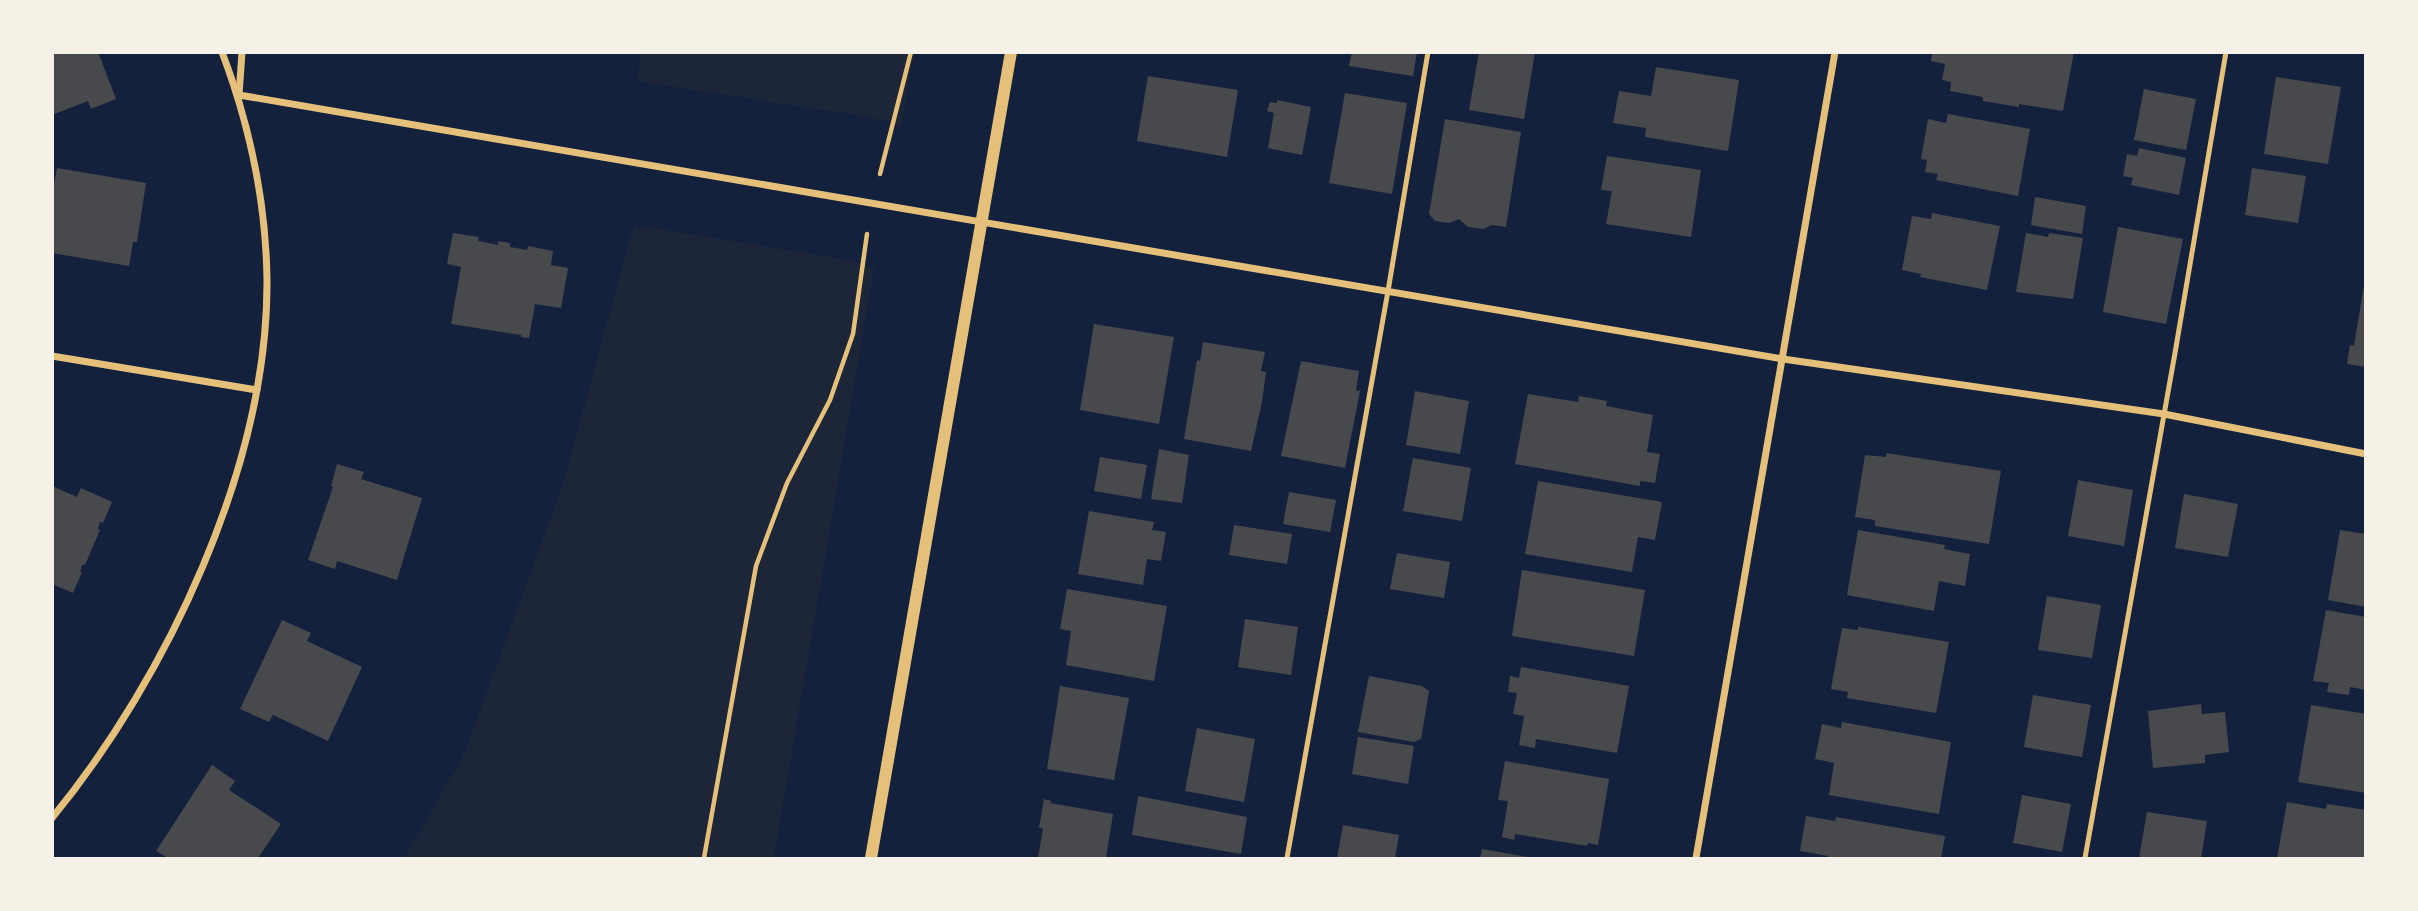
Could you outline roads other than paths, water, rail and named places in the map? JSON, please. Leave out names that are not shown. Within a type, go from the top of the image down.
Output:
[{"type":"street","points":[[52,818],[78,787],[127,714],[170,638],[206,558],[227,499],[257,390],[267,281],[264,227],[257,172],[239,95],[222,52]]},
{"type":"street","points":[[239,95],[242,52]]},
{"type":"street","points":[[870,859],[1011,52]]},
{"type":"street","points":[[1696,859],[1835,52]]},
{"type":"street","points":[[239,95],[1783,359],[2164,414],[2365,454]]},
{"type":"street","points":[[52,356],[257,390]]},
{"type":"lane","points":[[1287,859],[1428,52]]},
{"type":"lane","points":[[2085,859],[2226,52]]}]
